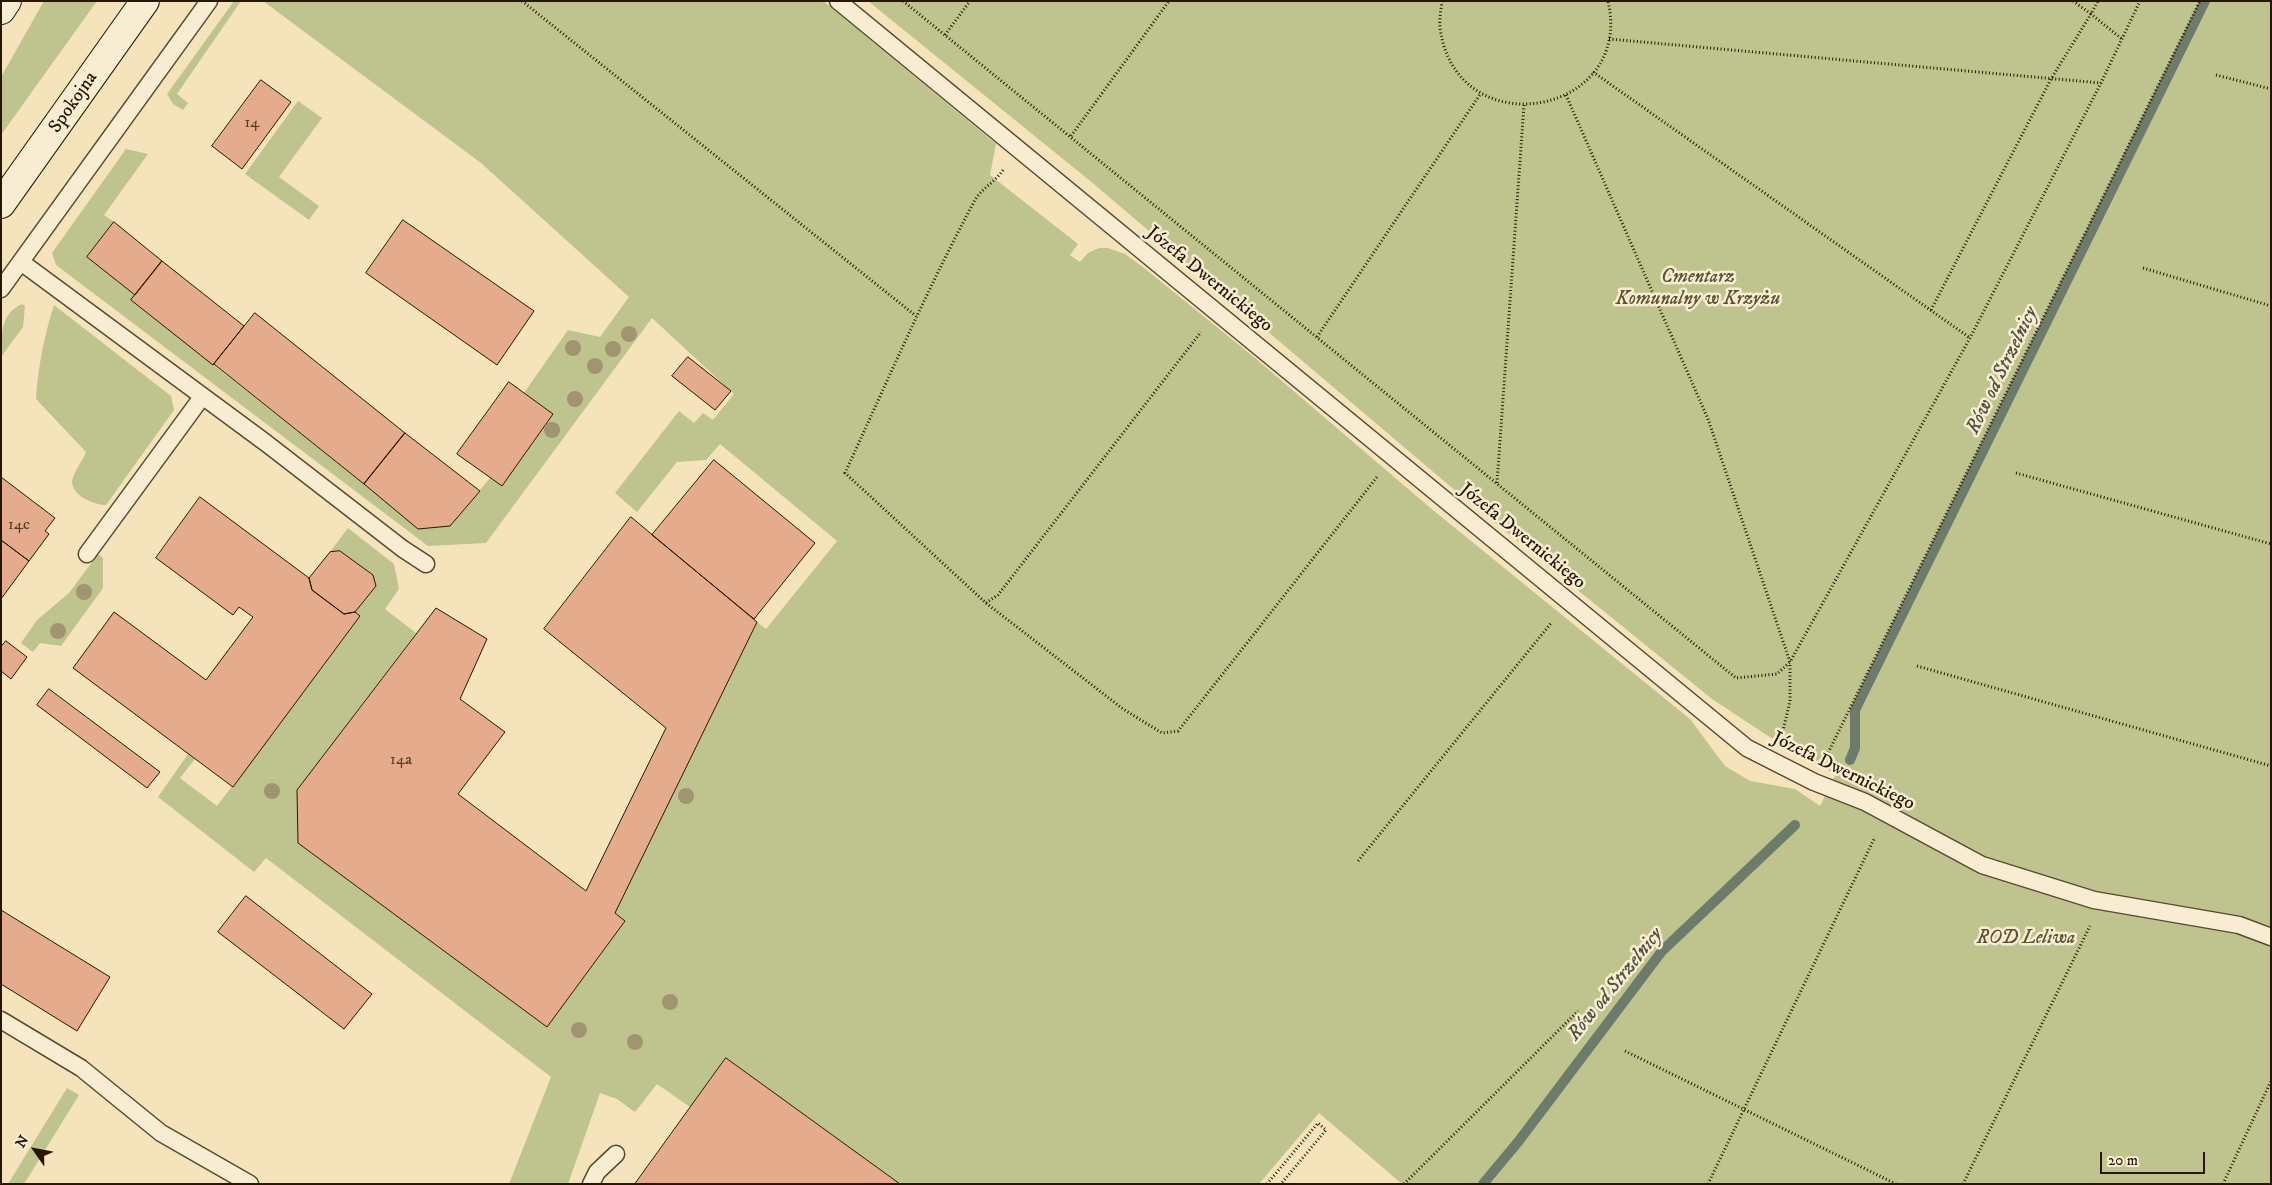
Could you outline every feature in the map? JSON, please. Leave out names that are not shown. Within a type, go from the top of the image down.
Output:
[{"type":"main road","points":[[1,10],[7,1]]},
{"type":"main road","name":"Spokojna","points":[[1,204],[145,1]]},
{"type":"lane","points":[[1,289],[209,1]]},
{"type":"lane","name":"Józefa Dwernickiego","points":[[838,1],[1747,748],[1814,782],[1864,802],[1982,865],[2094,900],[2239,925],[2271,936]]},
{"type":"lane","points":[[21,262],[426,564]]},
{"type":"lane","points":[[87,554],[202,398]]},
{"type":"lane","points":[[1,1020],[81,1068],[161,1133],[250,1184]]},
{"type":"lane","points":[[591,1184],[597,1172],[616,1154]]},
{"type":"path","points":[[522,1],[916,316]]},
{"type":"path","points":[[903,1],[1736,678],[1777,674],[1790,662],[1970,338],[2101,83],[2140,1]]},
{"type":"path","points":[[945,35],[970,1]]},
{"type":"path","points":[[1071,136],[1169,1]]},
{"type":"path","points":[[1442,1],[1440,27],[1447,53],[1461,76],[1481,93],[1502,102],[1524,105],[1546,103],[1566,95],[1593,72],[1609,39],[1610,12],[1608,1]]},
{"type":"path","points":[[2073,1],[2122,39]]},
{"type":"path","points":[[1931,310],[2051,79],[2098,1]]},
{"type":"path","points":[[1814,782],[2200,1]]},
{"type":"path","points":[[1609,39],[2101,83]]},
{"type":"path","points":[[1593,72],[1970,338]]},
{"type":"path","points":[[2216,75],[2271,90]]},
{"type":"path","points":[[1317,337],[1481,93]]},
{"type":"path","points":[[1566,95],[1708,419],[1790,662],[1790,701],[1778,746],[1770,759]]},
{"type":"path","points":[[1497,483],[1524,105]]},
{"type":"path","points":[[1016,148],[997,180],[976,198],[916,316],[845,473],[986,603],[1123,709],[1162,733],[1178,731],[1393,457]]},
{"type":"path","points":[[2143,268],[2271,306]]},
{"type":"path","points":[[986,603],[998,595],[1216,312]]},
{"type":"path","points":[[2016,473],[2271,544]]},
{"type":"path","points":[[1358,861],[1568,601]]},
{"type":"path","points":[[1917,666],[2271,766]]},
{"type":"path","points":[[1708,1184],[1873,843],[1883,813]]},
{"type":"path","points":[[1963,1184],[2097,912],[2094,900]]},
{"type":"path","points":[[1404,1184],[1578,1010]]},
{"type":"path","points":[[1625,1051],[1896,1184]]},
{"type":"path","points":[[2223,1184],[2271,1081]]},
{"type":"path","points":[[1267,1184],[1318,1123],[1326,1130],[1281,1184]]},
{"type":"green space","points":[[44,1],[97,1],[1,135],[1,77]]},
{"type":"green space","points":[[234,1],[241,1],[177,94],[188,103],[183,110],[173,104],[167,94]]},
{"type":"green space","points":[[263,1],[823,1],[996,144],[990,175],[1078,244],[1070,255],[1080,262],[1088,253],[1099,248],[1108,248],[1125,254],[1255,358],[1428,506],[1690,719],[1725,766],[1750,781],[1795,789],[1820,806],[1836,774],[1800,757],[1712,699],[1457,492],[1089,180],[868,1],[2271,1],[2271,1184],[1402,1184],[1319,1113],[1259,1184],[900,1184],[726,1058],[690,1107],[657,1084],[635,1112],[617,1099],[600,1093],[568,1184],[509,1184],[551,1077],[266,858],[254,872],[158,797],[188,754],[195,759],[180,778],[217,806],[360,616],[355,612],[376,586],[373,575],[340,551],[330,552],[348,528],[394,564],[399,589],[385,609],[416,633],[297,790],[298,843],[547,1027],[625,921],[615,913],[757,622],[766,629],[837,541],[720,444],[706,460],[677,462],[637,512],[615,493],[679,411],[694,423],[703,413],[713,420],[734,394],[652,318],[486,543],[428,546],[56,265],[52,253],[126,149],[148,154],[104,215],[114,222],[87,257],[135,295],[132,300],[364,484],[450,526],[490,478],[502,486],[553,414],[524,393],[568,330],[600,337],[629,297],[481,163]]},
{"type":"green space","points":[[298,101],[322,118],[279,177],[319,206],[309,220],[245,174]]},
{"type":"green space","points":[[22,304],[25,306],[23,327],[1,357],[3,326],[9,314]]},
{"type":"green space","points":[[54,305],[171,396],[174,410],[106,505],[85,499],[76,491],[72,481],[86,452],[36,399],[42,352]]},
{"type":"green space","points":[[98,554],[103,558],[103,588],[61,646],[40,643],[33,652],[21,643],[37,620],[69,593]]},
{"type":"green space","points":[[67,1088],[79,1095],[24,1184],[8,1184]]},
{"type":"building","points":[[261,80],[291,102],[242,169],[212,146]]},
{"type":"building","points":[[403,220],[534,311],[497,365],[366,273]]},
{"type":"building","points":[[114,222],[162,261],[135,295],[87,257]]},
{"type":"building","points":[[162,261],[244,326],[213,365],[131,300]]},
{"type":"building","points":[[255,313],[405,433],[364,484],[214,364]]},
{"type":"building","points":[[688,357],[731,391],[715,410],[672,376]]},
{"type":"building","points":[[509,382],[553,414],[502,486],[457,454]]},
{"type":"building","points":[[405,433],[480,491],[450,526],[418,529],[364,484]]},
{"type":"building","points":[[714,460],[815,543],[754,619],[652,535]]},
{"type":"building","points":[[1,477],[55,518],[45,531],[49,534],[29,561],[1,540]]},
{"type":"building","points":[[200,497],[309,578],[312,590],[344,614],[355,612],[360,616],[233,787],[73,668],[114,612],[206,680],[253,617],[239,607],[233,615],[156,558]]},
{"type":"building","points":[[631,517],[757,622],[615,913],[625,921],[547,1027],[298,843],[297,790],[436,608],[487,639],[460,699],[505,732],[458,794],[586,891],[666,728],[544,629]]},
{"type":"building","points":[[1,540],[29,561],[1,599]]},
{"type":"building","points":[[340,551],[373,575],[376,586],[355,612],[344,614],[312,590],[309,578],[330,552]]},
{"type":"building","points":[[6,641],[27,657],[11,679],[1,671],[1,647]]},
{"type":"building","points":[[49,689],[160,772],[147,788],[37,705]]},
{"type":"building","points":[[246,896],[372,994],[344,1029],[218,932]]},
{"type":"building","points":[[1,910],[110,977],[77,1031],[1,984]]},
{"type":"building","points":[[726,1058],[900,1184],[635,1184]]},
{"type":"waterway","name":"Rów od Strzelnicy","points":[[1850,760],[1855,748],[1855,710],[2205,1]]},
{"type":"waterway","name":"Rów od Strzelnicy","points":[[1483,1184],[1518,1142],[1662,951],[1795,825]]},
{"type":"park label","name":"Cmentarz Komunalny w Krzyżu","points":[[1698,289]]},
{"type":"park label","name":"ROD Leliwa","points":[[2026,939]]}]
